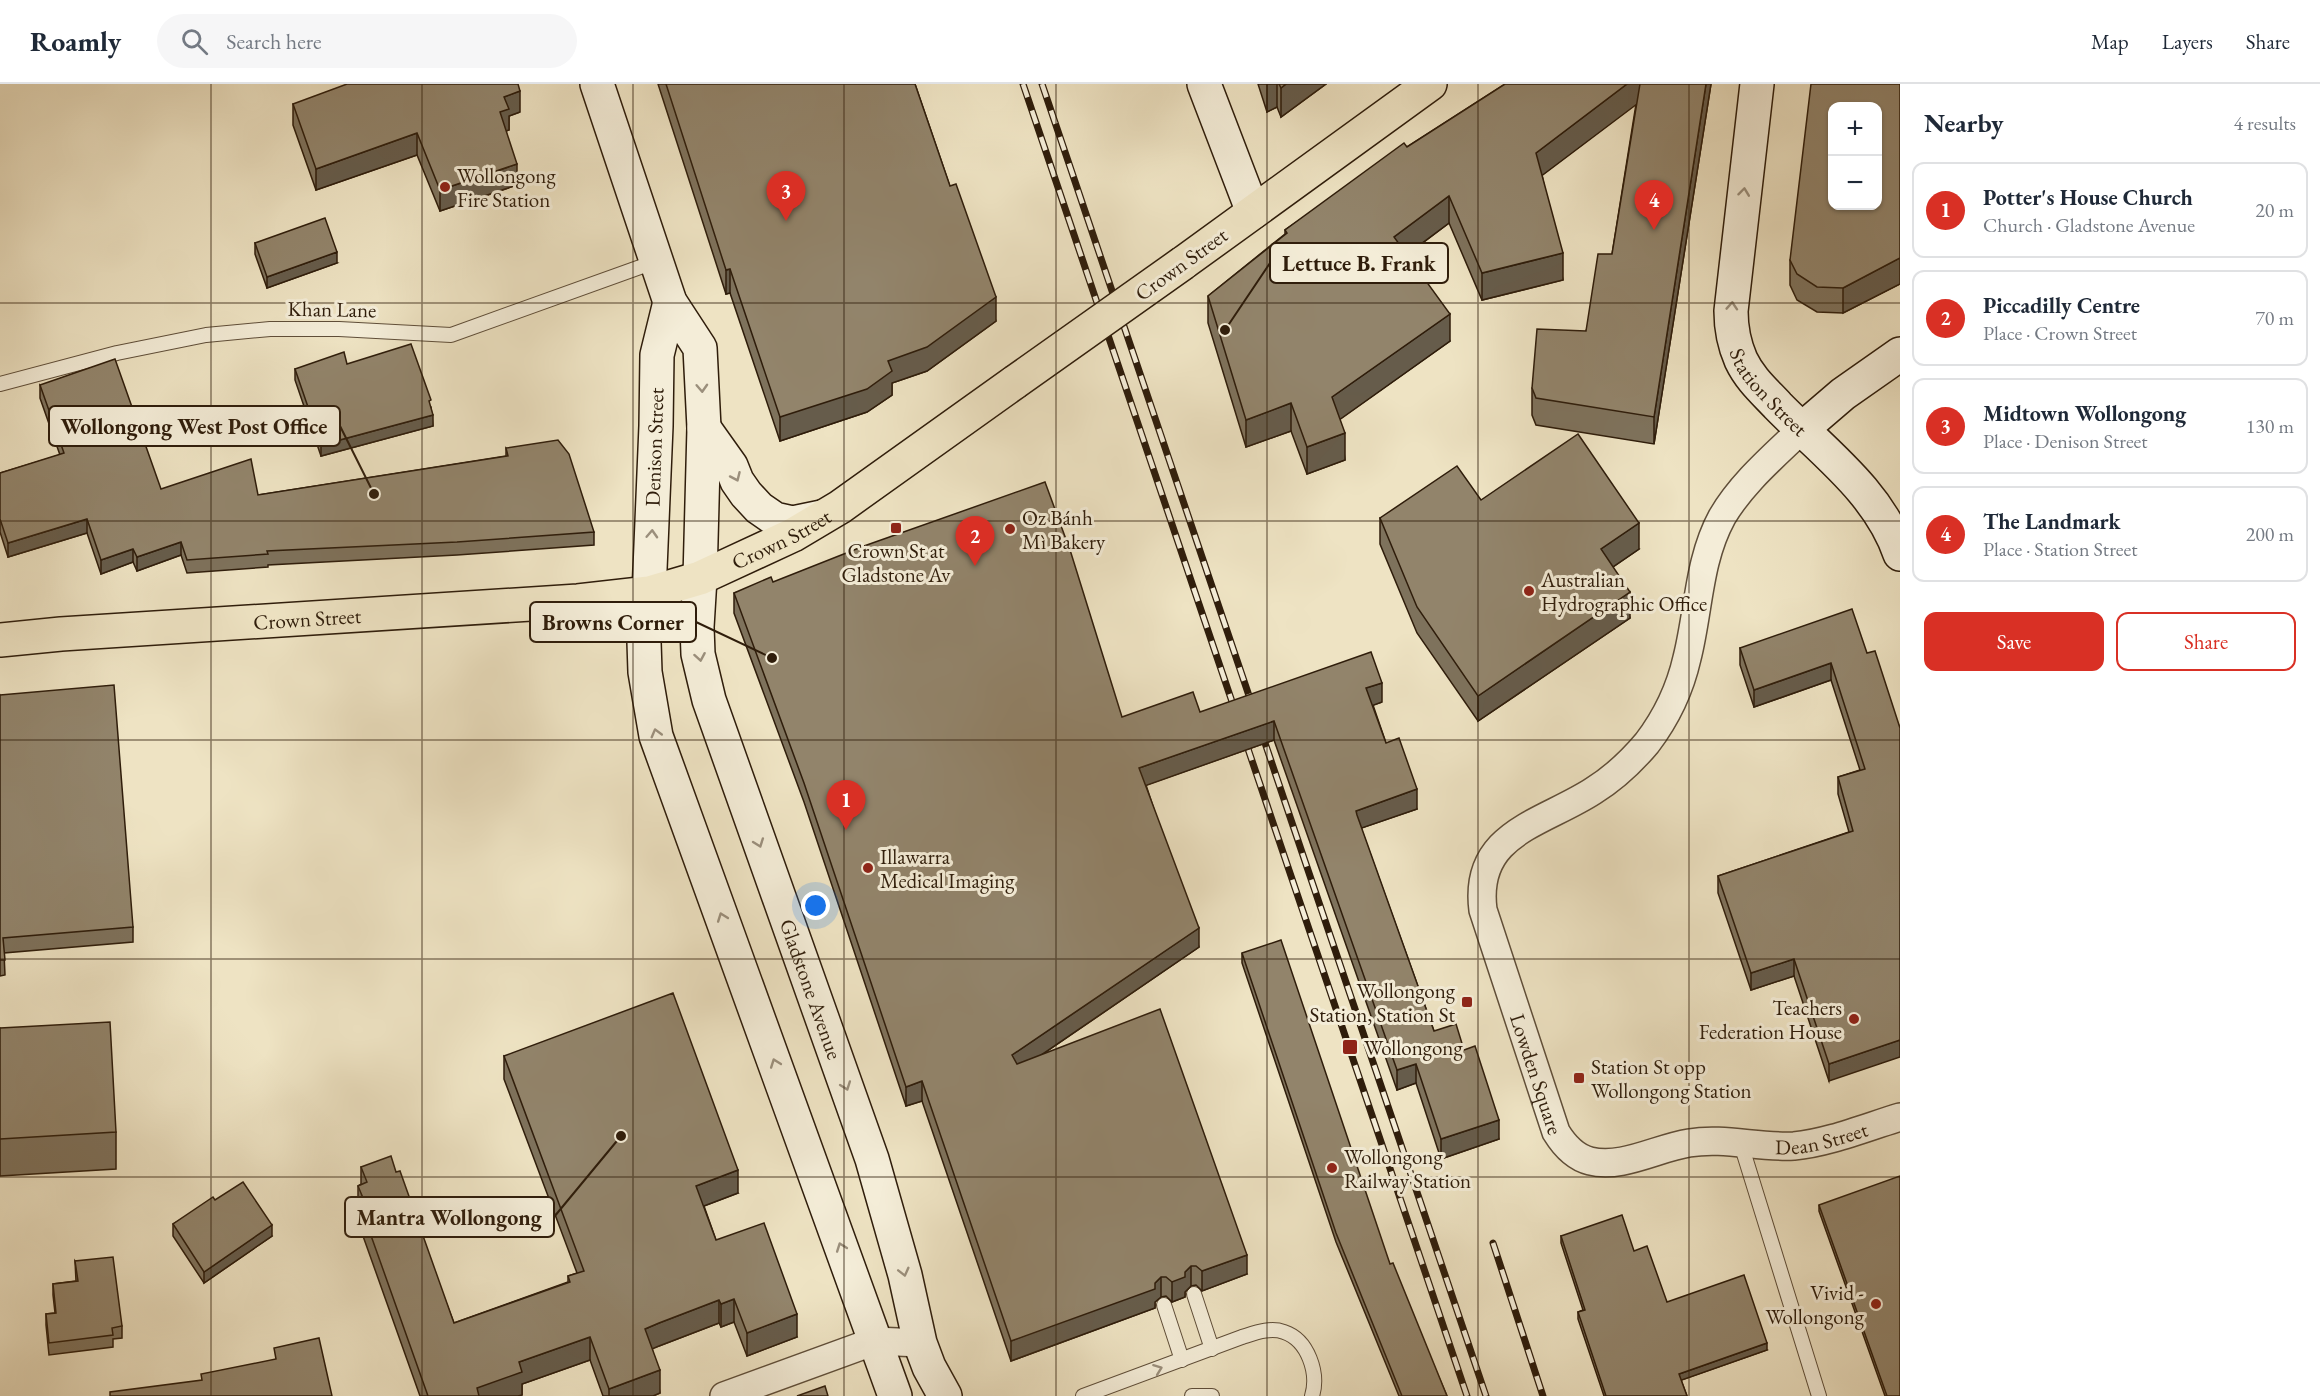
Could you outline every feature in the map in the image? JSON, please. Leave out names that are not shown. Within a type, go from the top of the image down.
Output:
[{"type":"main road","points":[[597,84],[670,302],[700,348],[704,428],[700,578]]},
{"type":"main road","points":[[1204,84],[1253,212]]},
{"type":"main road","name":"Crown Street","points":[[0,640],[62,634],[578,601],[649,593],[700,578],[775,544],[822,517],[1183,263],[1430,84]]},
{"type":"main road","name":"Station Street","points":[[1757,84],[1737,250],[1731,322],[1736,346],[1749,375],[1801,430]]},
{"type":"main road","name":"Denison Street","points":[[649,593],[657,355],[670,302]]},
{"type":"main road","points":[[1900,354],[1843,394],[1801,430],[1848,474],[1869,498],[1886,524],[1900,554]]},
{"type":"main road","points":[[704,428],[731,466],[737,481],[759,508],[775,519],[793,523],[822,517]]},
{"type":"main road","name":"Gladstone Avenue","points":[[700,578],[698,654],[709,700],[872,1160],[905,1275],[921,1343],[929,1367],[945,1396]]},
{"type":"main road","points":[[649,593],[644,664],[648,701],[656,736],[895,1396]]},
{"type":"street","name":"Station Street","points":[[1514,834],[1592,792],[1632,761],[1648,742],[1662,721],[1682,678],[1704,564],[1722,517],[1755,475],[1801,430]]},
{"type":"street","name":"Lowden Square","points":[[1514,834],[1490,859],[1482,875],[1483,910],[1552,1121],[1563,1142],[1588,1161],[1600,1162],[1629,1158],[1686,1143],[1740,1142]]},
{"type":"street","name":"Dean Street","points":[[1740,1142],[1784,1146],[1806,1144],[1900,1116]]},
{"type":"street","points":[[724,1396],[875,1341],[921,1343]]},
{"type":"lane","name":"Khan Lane","points":[[0,384],[117,353],[206,335],[270,329],[339,329],[451,335],[657,261]]},
{"type":"lane","points":[[1740,1142],[1819,1396]]},
{"type":"lane","points":[[1194,1294],[1212,1349]]},
{"type":"lane","points":[[1164,1305],[1182,1360]]},
{"type":"lane","points":[[1083,1396],[1265,1331],[1284,1332],[1299,1342],[1311,1363],[1314,1383],[1312,1396]]},
{"type":"lane","points":[[1192,1396],[1212,1396]]},
{"type":"building","points":[[347,84],[518,84],[520,91],[504,97],[509,109],[500,112],[517,164],[440,190],[417,133],[316,169],[293,104]]},
{"type":"building","points":[[666,84],[915,84],[950,186],[956,184],[996,297],[927,347],[888,361],[892,371],[867,389],[780,417],[730,269],[726,270]]},
{"type":"building","points":[[1505,84],[1627,84],[1536,153],[1563,253],[1482,273],[1449,196],[1394,237],[1450,314],[1332,397],[1345,433],[1307,447],[1291,403],[1246,420],[1208,296],[1287,233],[1285,230],[1404,143],[1407,147]]},
{"type":"building","points":[[1640,84],[1706,84],[1654,417],[1536,398],[1532,388],[1537,329],[1586,331],[1598,254],[1612,254]]},
{"type":"building","points":[[1811,84],[1900,84],[1900,258],[1843,288],[1817,287],[1797,274],[1790,260]]},
{"type":"building","points":[[325,218],[337,252],[267,277],[255,243]]},
{"type":"building","points":[[411,344],[431,400],[429,401],[433,415],[321,445],[295,369],[344,352],[347,364]]},
{"type":"building","points":[[115,359],[161,489],[251,459],[258,495],[508,456],[506,448],[558,440],[569,454],[594,532],[457,542],[267,551],[268,554],[187,560],[181,542],[137,557],[133,549],[101,560],[87,519],[8,543],[0,519],[0,473],[64,453],[40,385]]},
{"type":"building","name":"Australian Hydrographic Office","points":[[1578,434],[1639,523],[1601,549],[1630,592],[1478,696],[1417,607],[1380,518],[1457,466],[1481,500]]},
{"type":"building","points":[[1045,482],[1071,553],[1122,717],[1193,692],[1200,712],[1371,652],[1382,683],[1366,688],[1386,743],[1399,738],[1417,789],[1356,811],[1357,815],[1434,1031],[1456,1024],[1464,1050],[1475,1046],[1499,1120],[1441,1139],[1416,1064],[1397,1070],[1274,721],[1139,768],[1199,928],[1012,1055],[1017,1064],[1160,1009],[1247,1255],[1202,1271],[1196,1266],[1191,1266],[1185,1272],[1185,1277],[1172,1282],[1166,1277],[1161,1277],[1155,1283],[1155,1289],[1011,1341],[922,1081],[906,1087],[804,783],[734,593],[771,577],[773,582],[864,546]]},
{"type":"building","points":[[1852,609],[1867,653],[1875,651],[1900,728],[1900,1040],[1829,1064],[1794,959],[1751,973],[1718,876],[1853,831],[1838,777],[1865,769],[1831,663],[1754,690],[1740,648]]},
{"type":"building","points":[[114,685],[133,927],[3,938],[5,960],[0,960],[0,695]]},
{"type":"building","points":[[1281,940],[1390,1264],[1393,1263],[1447,1396],[1402,1396],[1336,1233],[1242,953]]},
{"type":"building","points":[[673,993],[738,1170],[696,1186],[716,1240],[764,1223],[797,1314],[747,1333],[734,1299],[721,1304],[719,1300],[659,1323],[645,1329],[660,1370],[609,1389],[590,1337],[519,1362],[522,1372],[477,1388],[479,1396],[428,1396],[358,1199],[363,1198],[358,1186],[367,1182],[361,1167],[391,1156],[396,1172],[400,1171],[454,1323],[570,1282],[568,1276],[584,1271],[504,1056]]},
{"type":"building","points":[[110,1022],[116,1132],[0,1139],[0,1028]]},
{"type":"building","name":"Vivid - Wollongong","points":[[1900,1176],[1900,1396],[1887,1396],[1819,1205]]},
{"type":"building","points":[[243,1182],[272,1225],[204,1272],[173,1224],[213,1197],[215,1200]]},
{"type":"building","points":[[1622,1215],[1634,1251],[1647,1246],[1667,1302],[1744,1275],[1767,1343],[1679,1374],[1687,1396],[1606,1396],[1578,1312],[1585,1310],[1561,1236]]},
{"type":"building","points":[[113,1257],[122,1326],[112,1328],[113,1335],[49,1343],[46,1314],[56,1313],[53,1284],[78,1281],[75,1261]]},
{"type":"building","points":[[319,1338],[332,1396],[110,1396],[110,1392],[202,1380],[201,1374],[276,1359],[274,1348]]},
{"type":"building","points":[[825,1386],[828,1396],[797,1396]]},
{"type":"railway","points":[[1023,84],[1467,1396]]},
{"type":"railway","points":[[1042,84],[1486,1396]]},
{"type":"railway","points":[[1493,1243],[1543,1396]]},
{"type":"place","name":"Wollongong Fire Station","points":[[445,187]]},
{"type":"place","name":"Midtown Wollongong","points":[[786,221]]},
{"type":"place","name":"The Landmark","points":[[1654,230]]},
{"type":"place","name":"Lettuce B. Frank","points":[[1225,330]]},
{"type":"place","name":"Wollongong West Post Office","points":[[374,494]]},
{"type":"place","name":"Crown St at Gladstone Av","points":[[896,528]]},
{"type":"place","name":"Oz Bánh Mì Bakery","points":[[1010,529]]},
{"type":"place","name":"Piccadilly Centre","points":[[975,566]]},
{"type":"place","name":"Australian Hydrographic Office","points":[[1529,591]]},
{"type":"place","name":"Browns Corner","points":[[772,658]]},
{"type":"place","name":"Potter's House Church","points":[[846,830]]},
{"type":"place","name":"Illawarra Medical Imaging","points":[[868,868]]},
{"type":"place","name":"Wollongong Station, Station St","points":[[1467,1002]]},
{"type":"place","name":"Teachers Federation House","points":[[1854,1019]]},
{"type":"place","name":"Wollongong","points":[[1350,1047]]},
{"type":"place","name":"Station St opp Wollongong Station","points":[[1579,1078]]},
{"type":"place","name":"Mantra Wollongong","points":[[621,1136]]},
{"type":"place","name":"Wollongong Railway Station","points":[[1332,1168]]},
{"type":"place","name":"Vivid - Wollongong","points":[[1876,1304]]}]
